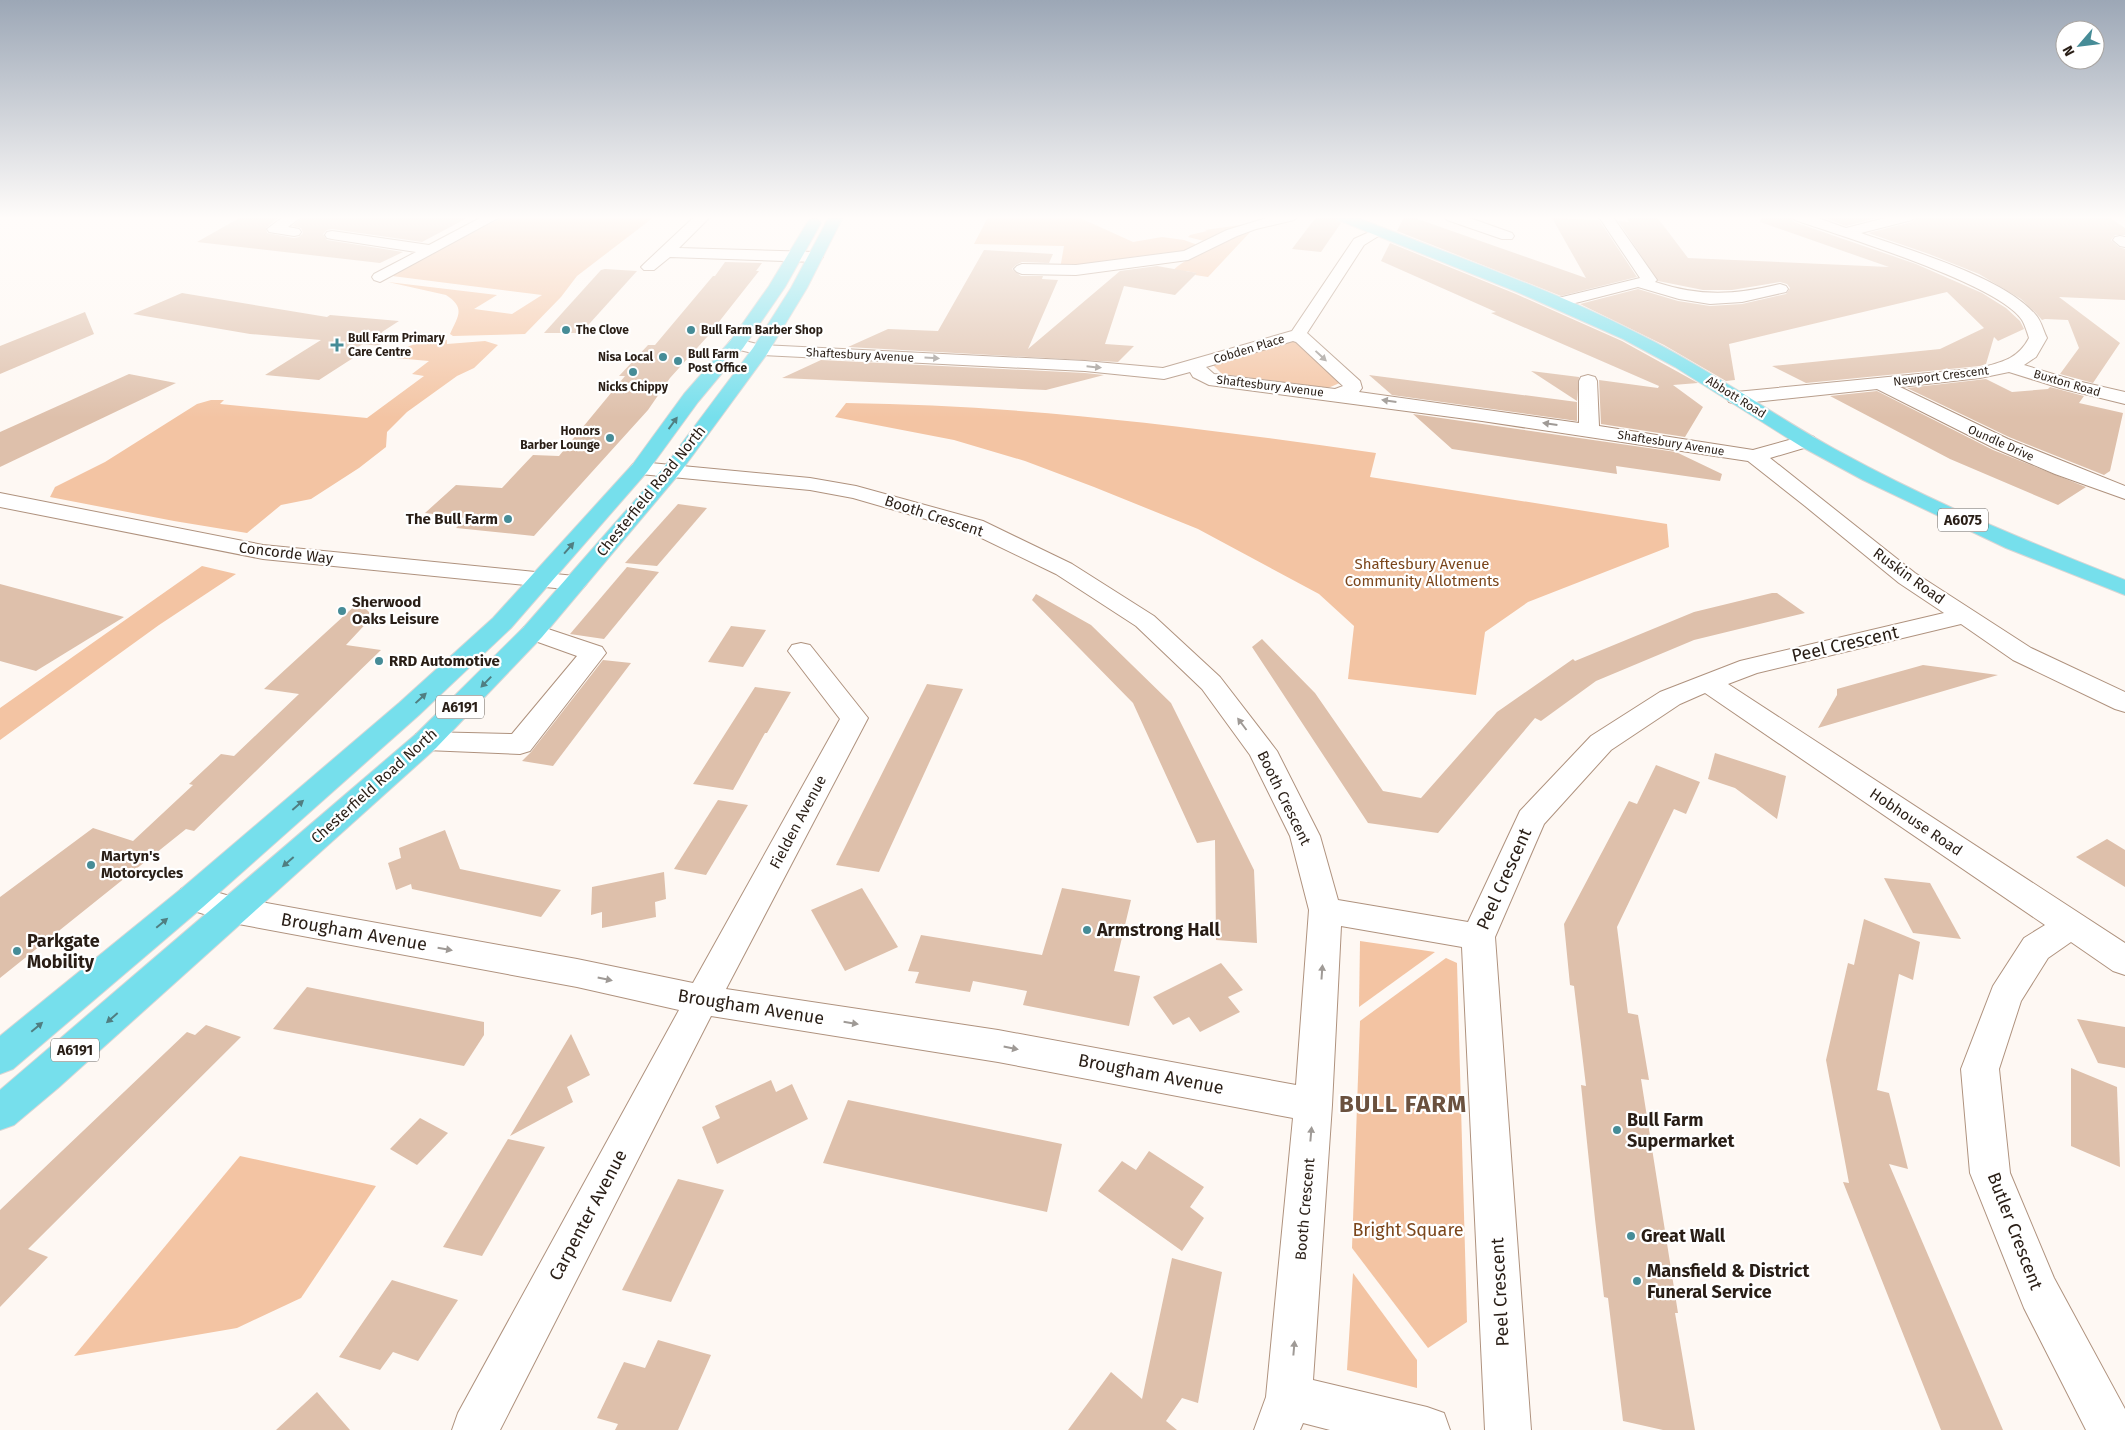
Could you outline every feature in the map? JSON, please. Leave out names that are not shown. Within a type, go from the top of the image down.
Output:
[{"type":"main road","name":"Chesterfield Road North","points":[[0,1058],[192,898],[409,709],[502,624],[640,468],[691,398],[749,347],[779,284]]},
{"type":"main road","name":"Chesterfield Road North","points":[[0,1113],[53,1070],[426,740],[483,685],[533,632],[672,470],[749,347],[795,284]]},
{"type":"main road","name":"Abbott Road","points":[[1508,284],[1630,336],[1683,364],[1807,441],[1899,489],[1986,531],[2125,588]]},
{"type":"street","points":[[1297,336],[1331,284]]},
{"type":"street","points":[[1556,303],[1638,284]]},
{"type":"street","points":[[1643,284],[1680,296],[1717,300],[1788,292],[1768,284]]},
{"type":"street","name":"Newport Crescent","points":[[1736,398],[1980,373],[2010,366],[2030,354],[2038,338],[2029,316],[2005,297],[1979,284]]},
{"type":"street","name":"Cobden Place","points":[[1196,365],[1297,336],[1301,337],[1353,385],[1353,388],[1349,391],[1338,395]]},
{"type":"street","name":"Shaftesbury Avenue","points":[[749,347],[1085,366],[1164,374],[1196,365],[1200,373],[1209,379],[1589,430],[1754,456]]},
{"type":"street","name":"Buxton Road","points":[[2010,366],[2066,384],[2125,398]]},
{"type":"street","points":[[1588,381],[1589,430]]},
{"type":"street","name":"Oundle Drive","points":[[1881,384],[2010,448],[2125,493]]},
{"type":"street","points":[[1754,456],[1807,441]]},
{"type":"street","name":"Ruskin Road","points":[[1754,456],[1813,501],[1907,578],[2022,654],[2125,703]]},
{"type":"street","name":"Booth Crescent","points":[[640,468],[810,484],[856,492],[975,526],[1064,569],[1144,621],[1211,683],[1263,751],[1305,836],[1325,910],[1313,1105],[1283,1413]]},
{"type":"street","name":"Concorde Way","points":[[0,500],[262,552],[575,583]]},
{"type":"street","name":"Peel Crescent","points":[[1508,1430],[1478,937],[1531,819],[1601,743],[1670,698],[1749,667],[1965,616]]},
{"type":"street","points":[[426,740],[520,744],[593,653],[533,632]]},
{"type":"street","name":"Fielden Avenue","points":[[702,1000],[854,718],[801,651]]},
{"type":"street","name":"Hobhouse Road","points":[[1707,682],[2125,961]]},
{"type":"street","name":"Brougham Avenue","points":[[192,898],[234,910],[577,973],[702,1000],[998,1046],[1313,1105]]},
{"type":"street","points":[[1325,910],[1478,937]]},
{"type":"street","name":"Butler Crescent","points":[[2070,925],[2036,948],[2005,996],[1980,1069],[1990,1174],[2039,1293],[2111,1430]]},
{"type":"street","name":"Carpenter Avenue","points":[[475,1430],[702,1000]]},
{"type":"street","points":[[1283,1413],[1428,1430]]},
{"type":"green space","points":[[396,284],[497,295],[474,309],[512,314],[542,295],[453,284],[571,284],[561,297],[525,334],[453,336],[450,334],[458,317],[458,308],[452,300],[446,295]]},
{"type":"green space","points":[[442,339],[447,340],[447,344],[485,341],[498,345],[474,368],[457,376],[407,412],[387,432],[386,447],[359,468],[311,499],[281,505],[247,533],[50,497],[55,487],[105,462],[197,404],[211,400],[224,400],[220,404],[367,418],[424,376],[412,374],[429,361],[384,357],[412,345]]},
{"type":"green space","points":[[1292,341],[1300,342],[1342,382],[1328,388],[1222,374],[1213,365]]},
{"type":"green space","name":"Shaftesbury Avenue Community Allotments","points":[[846,403],[979,408],[1112,419],[1376,453],[1370,477],[1667,524],[1669,547],[1528,602],[1485,632],[1476,695],[1348,679],[1354,626],[1319,594],[1198,529],[1025,461],[954,440],[835,417]]},
{"type":"green space","points":[[202,566],[236,574],[159,625],[0,740],[0,708]]},
{"type":"green space","points":[[1360,941],[1435,952],[1359,1007]]},
{"type":"green space","name":"Bright Square","points":[[1446,958],[1457,963],[1467,1322],[1428,1348],[1352,1248],[1360,1021]]},
{"type":"green space","points":[[240,1156],[376,1186],[301,1298],[237,1328],[74,1356]]},
{"type":"green space","points":[[1353,1273],[1417,1360],[1417,1388],[1347,1370]]},
{"type":"building","points":[[589,284],[625,284],[581,333],[544,333]]},
{"type":"building","points":[[706,284],[749,284],[707,337],[670,378],[648,410],[534,536],[456,528],[466,518],[425,513],[456,485],[502,488],[533,455],[559,456],[625,376],[619,376],[648,345],[655,345]]},
{"type":"building","points":[[965,284],[1056,284],[1028,349],[1105,284],[1186,284],[1175,295],[1124,286],[1105,344],[1134,346],[1118,362],[848,347],[888,329],[938,331]]},
{"type":"building","points":[[1432,284],[1491,284],[1622,341],[1698,383],[1673,385],[1703,407],[1685,437],[1601,424],[1599,380],[1658,388],[1659,386],[1491,313],[1496,312]]},
{"type":"building","points":[[1530,284],[1610,284],[1561,296]]},
{"type":"building","points":[[1672,284],[1770,284],[1732,290],[1703,290]]},
{"type":"building","points":[[1787,284],[1961,284],[1982,293],[2006,308],[2020,321],[2024,329],[1998,341],[1994,337],[1986,364],[1980,366],[1806,383],[1772,366],[1940,349],[1984,328],[1947,292],[1729,344],[1735,380],[1726,381],[1664,345],[1580,304],[1638,289],[1678,301],[1710,306],[1742,304],[1786,294],[1790,288]]},
{"type":"building","points":[[1995,284],[2125,284],[2125,300],[2059,297],[2120,343],[2093,383],[2060,374],[2079,348],[2068,320],[2042,320],[2021,299]]},
{"type":"building","points":[[182,293],[327,317],[330,315],[399,321],[382,332],[380,346],[363,344],[353,350],[364,351],[319,380],[265,375],[321,340],[250,334],[133,314]]},
{"type":"building","points":[[85,312],[94,334],[0,374],[0,346]]},
{"type":"building","points":[[821,360],[1104,375],[1046,390],[782,378]]},
{"type":"building","points":[[1531,371],[1579,377],[1577,401]]},
{"type":"building","points":[[129,374],[176,383],[0,467],[0,432]]},
{"type":"building","points":[[1369,375],[1577,402],[1577,421],[1392,395]]},
{"type":"building","points":[[1986,379],[2012,392],[2048,389],[2050,387],[2084,396],[2079,403],[2123,413],[2110,471],[2104,475],[2009,437],[1907,388]]},
{"type":"building","points":[[1877,391],[1993,450],[2086,487],[2058,505],[1950,459],[1830,396]]},
{"type":"building","points":[[1413,414],[1676,452],[1722,474],[1720,481],[1616,466],[1617,474],[1452,449]]},
{"type":"building","points":[[678,504],[707,508],[657,566],[625,563]]},
{"type":"building","points":[[627,567],[659,572],[604,639],[570,634]]},
{"type":"building","points":[[0,584],[124,617],[36,671],[0,661]]},
{"type":"building","points":[[1777,593],[1805,613],[1694,640],[1596,681],[1541,721],[1535,718],[1438,833],[1368,823],[1252,647],[1262,639],[1315,693],[1383,791],[1421,798],[1497,712],[1573,659],[1575,661],[1694,612]]},
{"type":"building","points":[[1036,594],[1091,625],[1171,703],[1254,870],[1257,943],[1216,940],[1215,840],[1197,843],[1133,703],[1032,600]]},
{"type":"building","points":[[359,602],[373,616],[346,645],[381,650],[194,831],[186,829],[0,978],[0,897],[93,828],[133,841],[193,785],[189,784],[221,754],[234,756],[299,694],[264,689]]},
{"type":"building","points":[[731,626],[766,630],[743,667],[708,662]]},
{"type":"building","points":[[603,660],[631,663],[553,766],[522,761],[531,752]]},
{"type":"building","points":[[1923,665],[1998,675],[1818,728],[1837,695],[1837,689]]},
{"type":"building","points":[[927,684],[963,689],[879,872],[836,865]]},
{"type":"building","points":[[755,687],[791,692],[733,790],[693,784]]},
{"type":"building","points":[[1715,753],[1786,776],[1777,819],[1735,788],[1708,779]]},
{"type":"building","points":[[1656,765],[1700,782],[1686,814],[1674,809],[1617,927],[1628,1013],[1638,1015],[1649,1080],[1641,1079],[1678,1313],[1675,1313],[1695,1430],[1663,1430],[1623,1421],[1608,1298],[1604,1297],[1581,1085],[1586,1086],[1574,986],[1570,985],[1564,924],[1629,801],[1637,804]]},
{"type":"building","points":[[718,800],[748,805],[706,875],[674,869]]},
{"type":"building","points":[[445,830],[460,869],[561,890],[541,917],[412,889],[411,884],[396,890],[388,863],[401,858],[399,848]]},
{"type":"building","points":[[2107,839],[2125,850],[2125,887],[2076,857]]},
{"type":"building","points":[[664,872],[666,899],[655,902],[656,917],[602,928],[602,912],[591,915],[592,887]]},
{"type":"building","points":[[1884,878],[1930,883],[1961,939],[1913,933]]},
{"type":"building","points":[[862,888],[898,947],[845,971],[811,910]]},
{"type":"building","name":"Armstrong Hall","points":[[1062,888],[1131,900],[1114,971],[1140,976],[1129,1026],[1023,1005],[1027,991],[973,981],[970,992],[915,983],[919,972],[908,971],[921,935],[1042,955]]},
{"type":"building","points":[[1864,919],[1920,942],[1913,980],[1899,974],[1877,1090],[1889,1093],[1908,1169],[1889,1164],[2003,1430],[1941,1430],[1843,1182],[1849,1183],[1826,1060],[1848,963],[1854,965]]},
{"type":"building","points":[[1221,963],[1243,990],[1228,997],[1240,1012],[1200,1032],[1189,1017],[1173,1025],[1153,997]]},
{"type":"building","points":[[307,987],[484,1022],[484,1035],[464,1066],[273,1029]]},
{"type":"building","points":[[2077,1019],[2125,1027],[2125,1068],[2098,1063]]},
{"type":"building","points":[[206,1025],[241,1037],[28,1249],[48,1257],[0,1307],[0,1210],[187,1032],[195,1035]]},
{"type":"building","points":[[571,1034],[590,1075],[567,1087],[573,1102],[510,1136]]},
{"type":"building","points":[[2071,1068],[2117,1087],[2120,1167],[2071,1146]]},
{"type":"building","points":[[771,1080],[776,1092],[792,1084],[808,1119],[717,1164],[702,1127],[720,1118],[715,1106]]},
{"type":"building","points":[[848,1100],[1062,1144],[1047,1212],[823,1163]]},
{"type":"building","points":[[420,1118],[448,1133],[417,1165],[390,1149]]},
{"type":"building","points":[[508,1139],[545,1147],[482,1256],[443,1247]]},
{"type":"building","points":[[1149,1151],[1204,1187],[1190,1207],[1204,1218],[1182,1251],[1098,1191],[1122,1161],[1136,1170]]},
{"type":"building","points":[[678,1179],[724,1190],[671,1302],[622,1290]]},
{"type":"building","points":[[1172,1258],[1222,1272],[1198,1403],[1182,1398],[1166,1421],[1177,1430],[1068,1430],[1111,1372],[1142,1399]]},
{"type":"building","points":[[392,1280],[458,1300],[418,1361],[393,1352],[380,1370],[339,1357]]},
{"type":"building","points":[[658,1340],[711,1355],[678,1430],[615,1430],[618,1424],[597,1418],[624,1362],[645,1368]]},
{"type":"building","points":[[317,1392],[350,1430],[276,1430]]},
{"type":"place","name":"The Clove","points":[[566,330]]},
{"type":"place","name":"Bull Farm Barber Shop","points":[[691,330]]},
{"type":"place","name":"Bull Farm Primary Care Centre","points":[[337,345]]},
{"type":"place","name":"Nisa Local","points":[[663,357]]},
{"type":"place","name":"Bull Farm Post Office","points":[[678,361]]},
{"type":"place","name":"Nicks Chippy","points":[[633,372]]},
{"type":"place","name":"Honors Barber Lounge","points":[[610,438]]},
{"type":"place","name":"The Bull Farm","points":[[508,519]]},
{"type":"place","name":"Sherwood Oaks Leisure","points":[[342,611]]},
{"type":"place","name":"RRD Automotive","points":[[379,661]]},
{"type":"place","name":"Martyn's Motorcycles","points":[[91,865]]},
{"type":"place","name":"Armstrong Hall","points":[[1087,930]]},
{"type":"place","name":"Parkgate Mobility","points":[[17,951]]},
{"type":"place","name":"Bull Farm Supermarket","points":[[1617,1130]]},
{"type":"place","name":"Great Wall","points":[[1631,1236]]},
{"type":"place","name":"Mansfield & District Funeral Service","points":[[1637,1281]]},
{"type":"district","name":"BULL FARM","points":[[1403,1104]]}]
